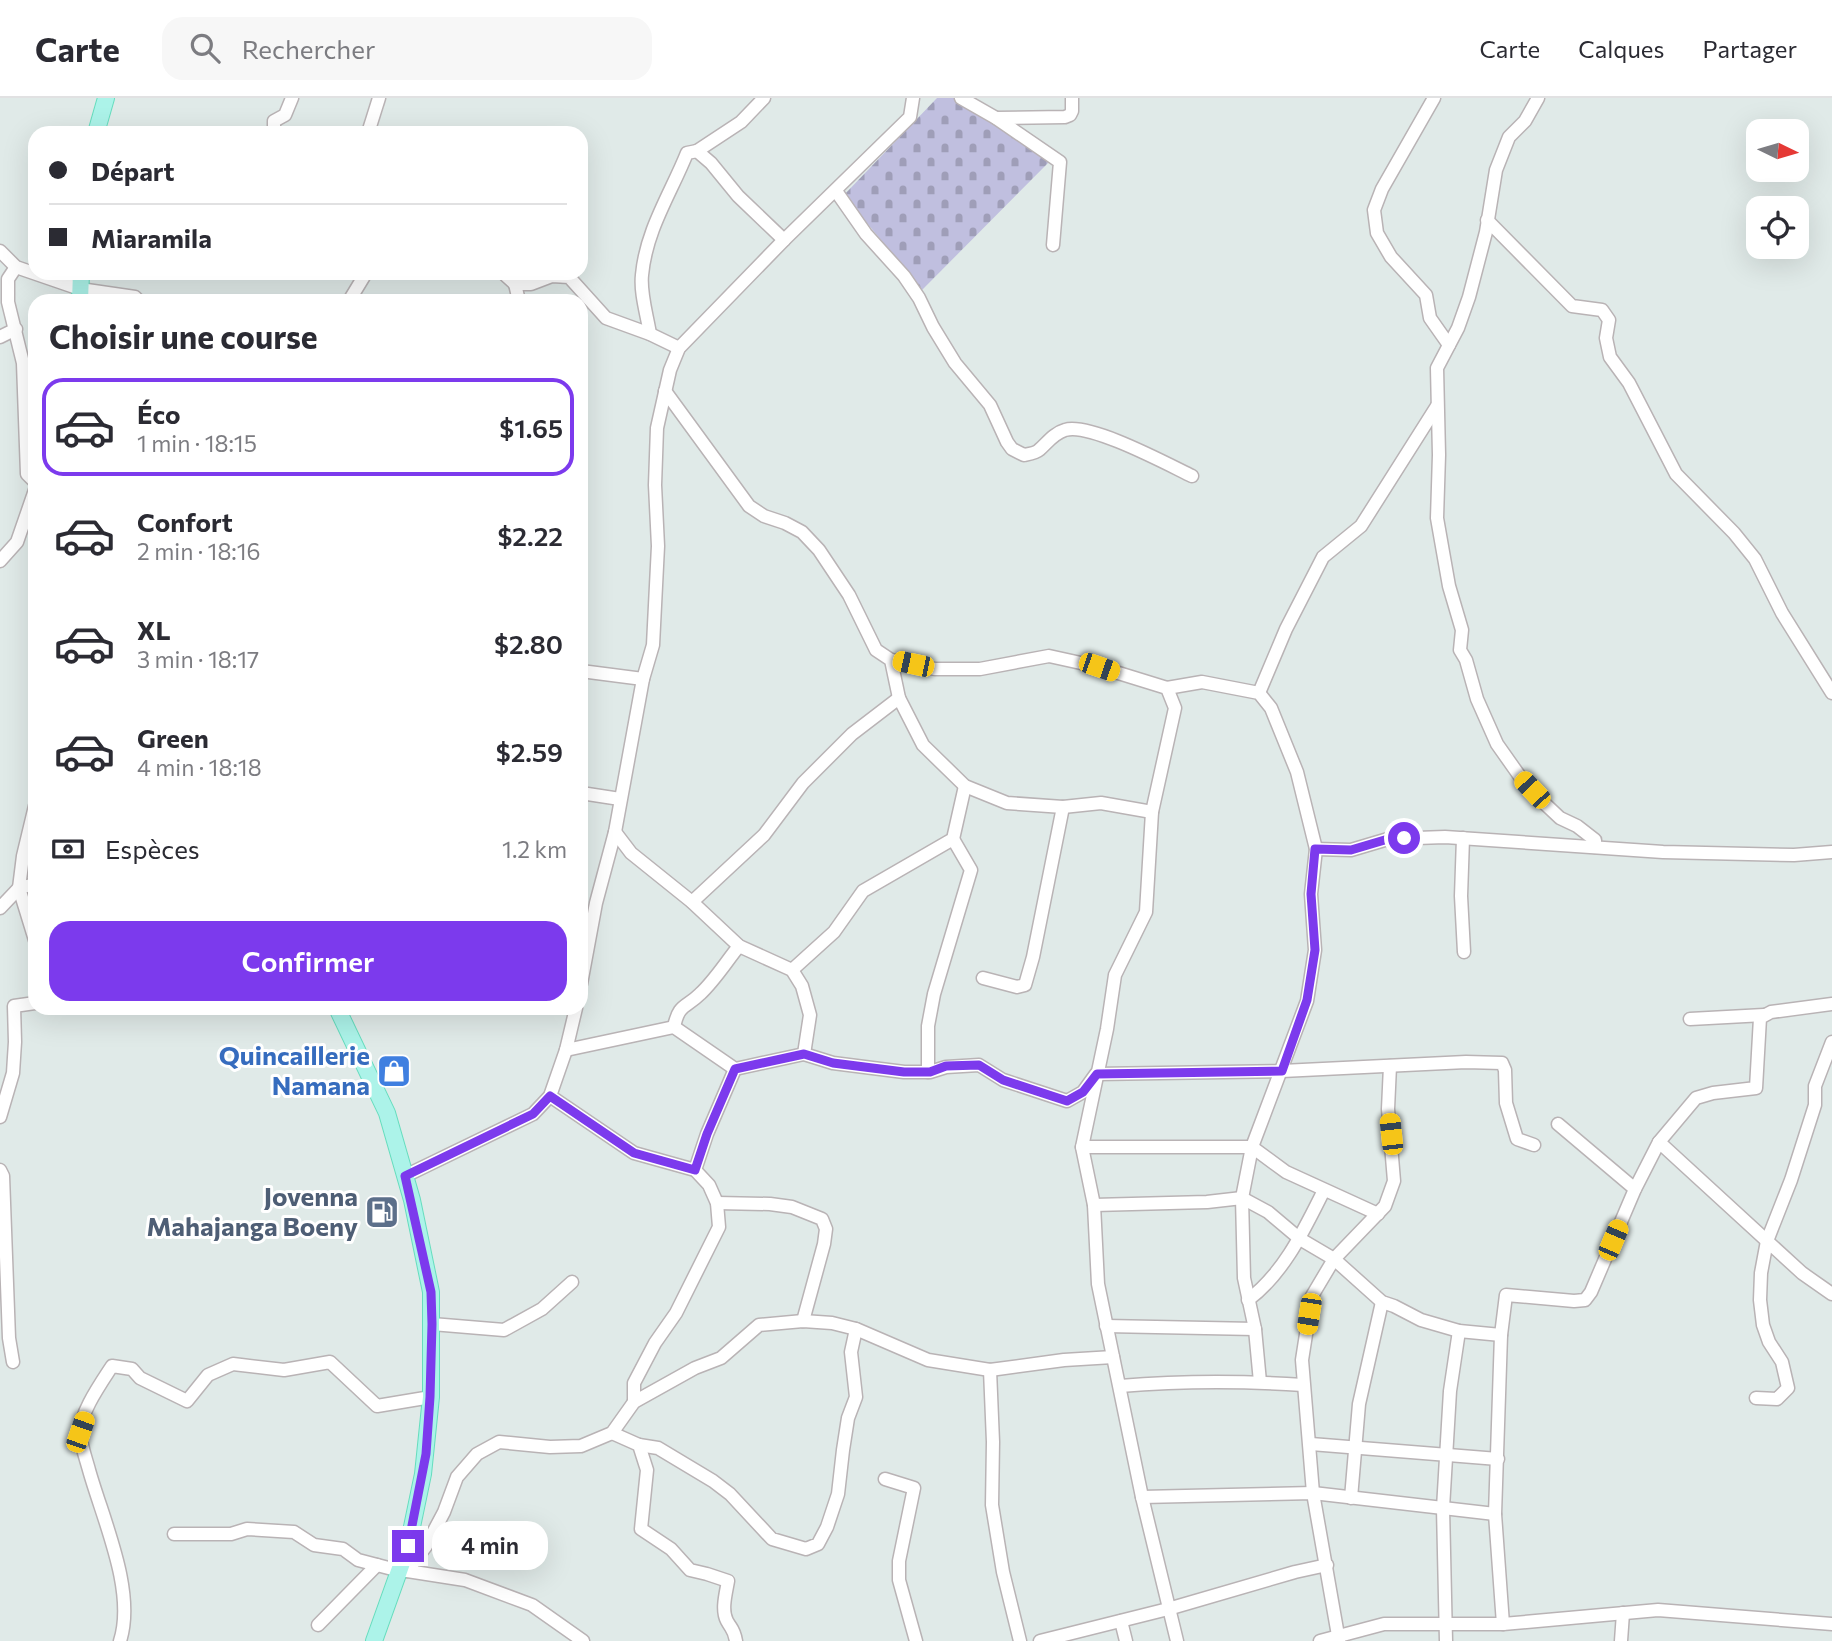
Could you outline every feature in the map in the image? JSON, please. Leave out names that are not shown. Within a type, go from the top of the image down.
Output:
[{"type":"main road","points":[[98,126],[106,98]]},
{"type":"main road","points":[[340,1015],[387,1112],[405,1176],[431,1292],[430,1397],[423,1474],[402,1571],[374,1641]]},
{"type":"street","points":[[274,126],[274,121],[285,115],[292,98]]},
{"type":"street","points":[[370,126],[379,98]]},
{"type":"street","points":[[650,334],[642,276],[656,219],[687,153],[698,151],[741,122],[764,98]]},
{"type":"street","points":[[588,946],[596,902],[615,832],[639,713],[643,679],[653,645],[658,546],[654,460],[657,428],[670,370],[679,348],[784,240],[910,117],[913,98]]},
{"type":"street","points":[[961,98],[996,118],[1060,162],[1053,245]]},
{"type":"street","points":[[996,118],[1065,117],[1073,111],[1072,98]]},
{"type":"street","points":[[1434,98],[1382,189],[1374,210],[1377,233],[1391,257],[1426,295],[1430,317],[1449,345]]},
{"type":"street","points":[[1538,98],[1525,121],[1509,137],[1496,170],[1469,297],[1458,328],[1437,368],[1437,518],[1450,586],[1462,630],[1460,650],[1466,660],[1477,699],[1497,744],[1521,778],[1560,818],[1577,826],[1595,840],[1595,847]]},
{"type":"street","points":[[698,151],[738,196],[784,240]]},
{"type":"street","points":[[836,191],[866,234],[904,276],[955,363],[990,405],[1012,449],[1024,455],[1039,451],[1044,443],[1061,431],[1077,429],[1105,436],[1192,476]]},
{"type":"street","points":[[1487,220],[1572,306],[1602,310],[1609,320],[1606,338],[1610,357],[1629,383],[1676,474],[1734,533],[1755,559],[1782,613],[1832,693]]},
{"type":"street","points":[[0,251],[16,267],[28,271]]},
{"type":"street","points":[[16,267],[8,279],[8,302],[23,363],[28,475]]},
{"type":"street","points":[[56,280],[80,288],[117,294]]},
{"type":"street","points":[[511,280],[515,284],[517,294]]},
{"type":"street","points":[[515,284],[531,284],[542,280]]},
{"type":"street","points":[[572,280],[584,294]]},
{"type":"street","points":[[588,298],[606,318],[679,348]]},
{"type":"street","points":[[0,337],[16,329]]},
{"type":"street","points":[[665,391],[749,506],[764,516],[802,532],[819,550],[849,595],[876,650],[891,660],[936,669],[979,669],[1049,656],[1099,667],[1167,688],[1202,682],[1259,692],[1271,708],[1297,772],[1315,849],[1311,894],[1315,950],[1307,1000],[1252,1147],[1242,1198],[1244,1278],[1255,1329],[1260,1382]]},
{"type":"street","points":[[1259,692],[1286,629],[1324,557],[1362,526],[1437,406]]},
{"type":"street","points":[[0,572],[17,542],[28,510]]},
{"type":"street","points":[[0,561],[17,542]]},
{"type":"street","points":[[891,660],[899,698],[923,745],[965,786],[1007,803],[1063,807],[1101,803],[1152,811]]},
{"type":"street","points":[[588,672],[643,679]]},
{"type":"street","points":[[1167,688],[1175,708],[1152,811],[1146,912],[1115,975],[1107,1029],[1082,1147],[1094,1205],[1098,1284],[1106,1326],[1142,1497],[1177,1641]]},
{"type":"street","points":[[692,902],[764,835],[803,783],[852,734],[899,698]]},
{"type":"street","points":[[928,1072],[928,1026],[934,994],[971,870],[953,839],[965,786]]},
{"type":"street","points":[[588,794],[620,799]]},
{"type":"street","points":[[983,978],[1017,987],[1024,985],[1034,957],[1063,807]]},
{"type":"street","points":[[615,832],[631,853],[692,902],[739,946],[792,970],[802,986],[810,1015],[804,1054]]},
{"type":"street","points":[[28,835],[19,888],[28,917]]},
{"type":"street","points":[[1315,849],[1351,850],[1388,839],[1463,838],[1663,852],[1794,855],[1832,852]]},
{"type":"street","points":[[1463,838],[1461,896],[1464,952]]},
{"type":"street","points":[[792,970],[834,932],[863,891],[953,839]]},
{"type":"street","points":[[0,908],[19,888],[28,886]]},
{"type":"street","points":[[674,1027],[677,1014],[688,1001],[699,996],[739,946]]},
{"type":"street","points":[[0,1117],[13,1073],[14,1006],[28,1004]]},
{"type":"street","points":[[1690,1018],[1764,1015],[1832,1004]]},
{"type":"street","points":[[405,1176],[533,1114],[550,1096],[574,1015]]},
{"type":"street","points":[[1503,1624],[1495,1514],[1501,1335],[1506,1295],[1585,1300],[1659,1142],[1696,1098],[1713,1093],[1756,1088],[1759,1027],[1760,1018],[1764,1015]]},
{"type":"street","points":[[566,1050],[674,1027],[735,1069],[804,1054],[833,1063],[904,1072],[928,1072],[946,1066],[979,1065],[1003,1080],[1067,1101],[1083,1092],[1097,1074]]},
{"type":"street","points":[[1756,1398],[1777,1399],[1788,1388],[1782,1362],[1769,1342],[1763,1325],[1761,1273],[1768,1241],[1815,1105],[1815,1086],[1832,1042]]},
{"type":"street","points":[[1097,1074],[1502,1063],[1505,1070],[1506,1103],[1517,1139],[1534,1145]]},
{"type":"street","points":[[1338,1638],[1313,1493],[1302,1360],[1312,1296],[1334,1259],[1385,1206],[1394,1181],[1388,1109],[1390,1066]]},
{"type":"street","points":[[695,1170],[735,1069]]},
{"type":"street","points":[[550,1096],[634,1153],[695,1170],[709,1185],[717,1203],[719,1227],[676,1313],[655,1343],[634,1383],[634,1402]]},
{"type":"street","points":[[1558,1124],[1635,1189]]},
{"type":"street","points":[[1659,1142],[1802,1273],[1832,1294]]},
{"type":"street","points":[[1082,1147],[1252,1147],[1286,1172],[1378,1214]]},
{"type":"street","points":[[0,1170],[3,1176],[9,1338],[13,1362]]},
{"type":"street","points":[[1248,1300],[1265,1287],[1300,1239],[1324,1190]]},
{"type":"street","points":[[1094,1205],[1207,1202],[1242,1198],[1268,1212],[1300,1239],[1334,1259],[1381,1302],[1421,1320],[1460,1331],[1501,1335]]},
{"type":"street","points":[[717,1203],[792,1207],[822,1219],[826,1229],[824,1244],[803,1321]]},
{"type":"street","points":[[432,1324],[504,1330],[542,1309],[572,1282]]},
{"type":"street","points":[[1351,1498],[1359,1404],[1381,1302]]},
{"type":"street","points":[[402,1571],[426,1546],[444,1512],[457,1477],[477,1454],[499,1442],[550,1447],[581,1446],[612,1433],[634,1402],[695,1368],[721,1357],[759,1325],[803,1321],[832,1323],[856,1329],[928,1360],[990,1370],[1064,1360],[1113,1357]]},
{"type":"street","points":[[1106,1326],[1255,1329]]},
{"type":"street","points":[[612,1433],[639,1445],[658,1448],[712,1480],[730,1494],[772,1539],[806,1549],[818,1544],[838,1494],[842,1450],[848,1418],[856,1397],[851,1352],[856,1329]]},
{"type":"street","points":[[1446,1641],[1443,1508],[1450,1391],[1460,1331]]},
{"type":"street","points":[[120,1641],[126,1612],[119,1567],[101,1513],[80,1432],[90,1403],[112,1366],[132,1368],[140,1378],[187,1401],[208,1375],[233,1364],[284,1370],[330,1362],[377,1406],[430,1397]]},
{"type":"street","points":[[990,1370],[992,1505],[1003,1572],[1020,1641]]},
{"type":"street","points":[[1120,1386],[1164,1382],[1303,1385]]},
{"type":"street","points":[[1311,1444],[1498,1459]]},
{"type":"street","points":[[639,1445],[647,1470],[641,1529],[671,1549],[690,1570],[728,1581],[724,1607],[726,1621],[734,1628],[736,1641]]},
{"type":"street","points":[[885,1479],[914,1488],[899,1561],[899,1580],[916,1641]]},
{"type":"street","points":[[1142,1497],[1313,1493],[1495,1514]]},
{"type":"street","points":[[174,1534],[231,1534],[247,1529],[294,1532],[314,1545],[343,1549],[358,1560],[402,1571],[465,1580],[533,1605],[583,1641]]},
{"type":"street","points":[[318,1625],[377,1565]]},
{"type":"street","points":[[1040,1641],[1327,1565]]},
{"type":"street","points":[[1320,1641],[1384,1624],[1503,1624],[1658,1610],[1832,1624]]},
{"type":"street","points":[[1620,1641],[1623,1614]]},
{"type":"street","points":[[1121,1621],[1126,1641]]},
{"type":"green space","points":[[937,98],[954,98],[1055,156],[922,290],[844,195]]},
{"type":"place","name":"Quincaillerie Namana","points":[[394,1071]]},
{"type":"place","name":"Jovenna Mahajanga Boeny","points":[[382,1212]]},
{"type":"route","points":[[408,1546],[426,1454],[432,1324],[431,1292],[405,1176],[533,1114],[550,1096],[634,1153],[695,1170],[735,1069],[793,1055],[804,1054],[833,1063],[904,1072],[930,1072],[946,1066],[979,1065],[1022,1088],[1067,1101],[1083,1092],[1097,1074],[1282,1071],[1307,1000],[1315,950],[1311,894],[1315,849],[1351,850],[1388,839],[1404,838]]}]
